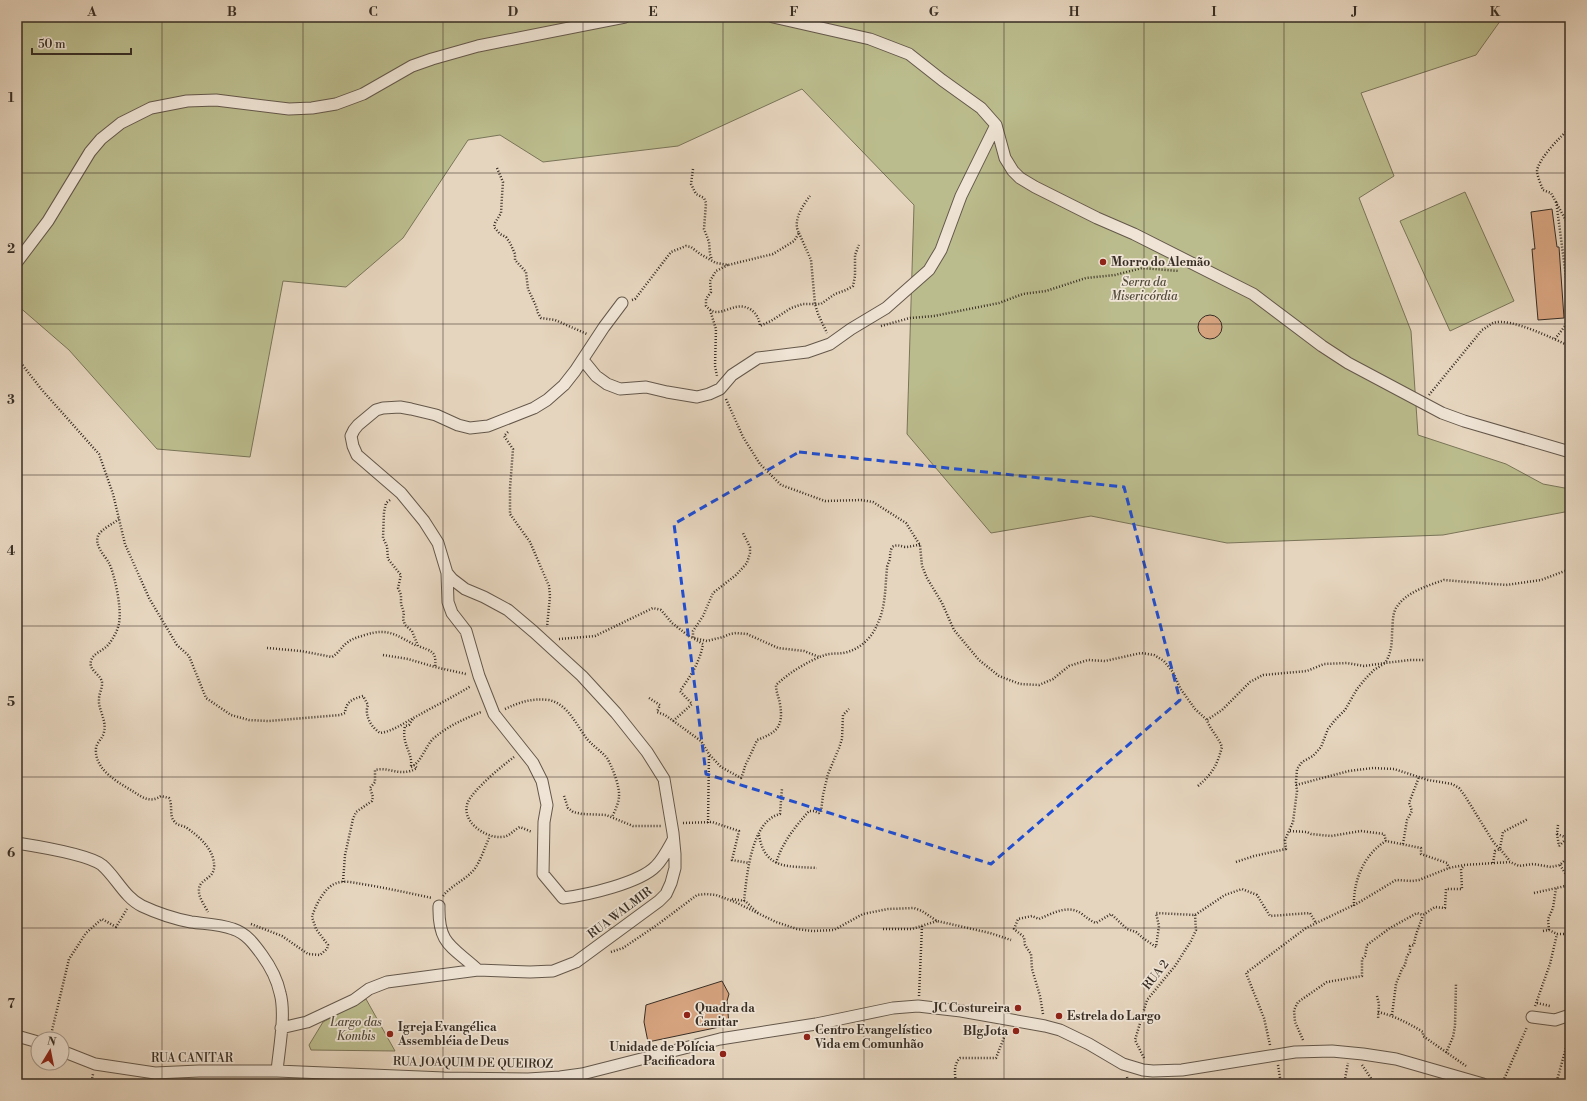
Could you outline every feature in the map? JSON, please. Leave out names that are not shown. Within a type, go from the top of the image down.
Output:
[{"type":"street","points":[[17,262],[48,221],[90,152],[101,139],[121,123],[151,108],[186,101],[216,100],[289,109],[312,108],[336,104],[363,94],[412,66],[432,59],[478,46],[626,17]]},
{"type":"street","points":[[773,17],[870,39],[909,54],[981,108],[996,125],[1005,158],[1013,171],[1020,178],[1062,201],[1134,234],[1253,294],[1322,346],[1348,363],[1442,413],[1464,422],[1570,452]]},
{"type":"street","points":[[583,360],[596,376],[607,384],[620,389],[646,387],[697,397],[720,389],[732,375],[758,358],[807,352],[830,344],[851,329],[886,308],[930,270],[941,250],[961,196],[996,125]]},
{"type":"street","points":[[622,303],[564,385],[547,400],[534,408],[488,426],[470,428],[458,425],[436,415],[400,407],[383,408],[376,410],[354,430],[351,436],[357,455],[401,493],[424,521],[438,543],[447,573],[448,602],[452,613],[466,631],[480,679],[493,711],[538,770],[546,795],[547,805],[544,822],[543,874],[563,898],[581,896],[626,882],[650,872],[660,862],[673,840]]},
{"type":"street","name":"RUA WALMIR","points":[[281,1028],[307,1022],[354,1000],[369,990],[387,982],[478,970],[544,972],[562,968],[576,962],[652,907],[666,894],[671,883],[675,868],[673,840],[664,779],[647,752],[616,713],[582,676],[546,641],[508,610],[465,589],[447,573]]},
{"type":"street","points":[[17,843],[38,846],[87,858],[100,864],[140,906],[191,922],[215,924],[234,929],[251,940],[271,968],[280,992],[282,1004],[277,1071]]},
{"type":"street","points":[[439,903],[440,929],[445,941],[478,970]]},
{"type":"street","name":"RUA JOAQUIM DE QUEIROZ","points":[[277,1071],[444,1078],[528,1079],[560,1077],[582,1074],[720,1039],[816,1024],[893,1008],[918,1006],[961,1011],[1045,1026],[1071,1034],[1123,1064],[1143,1070],[1182,1070],[1308,1051],[1351,1052],[1396,1059],[1487,1081]]},
{"type":"street","points":[[1532,1017],[1555,1020],[1570,1015]]},
{"type":"street","points":[[17,1036],[30,1040]]},
{"type":"street","name":"RUA CANITAR","points":[[70,1054],[95,1064],[155,1073],[199,1071],[277,1071]]},
{"type":"path","points":[[1570,128],[1561,136],[1539,165],[1537,172],[1543,190],[1552,194],[1570,228]]},
{"type":"path","points":[[497,168],[503,182],[501,213],[494,227],[500,234],[506,237],[515,254],[515,260],[526,272],[528,289],[538,314],[541,318],[555,320],[577,331],[597,338]]},
{"type":"path","points":[[693,169],[691,184],[696,194],[704,198],[706,203],[704,229],[709,242],[712,261]]},
{"type":"path","points":[[810,196],[802,207],[796,223],[796,229],[811,260],[815,304],[827,333],[821,337]]},
{"type":"path","points":[[1555,340],[1565,326],[1569,316],[1566,277],[1556,200]]},
{"type":"path","points":[[622,303],[635,299],[671,252],[686,246],[691,247],[716,263],[728,264],[773,254],[794,241],[798,233]]},
{"type":"path","points":[[710,310],[716,312],[738,306],[749,308],[755,312],[760,326],[791,308],[803,304],[821,304],[835,294],[853,286],[855,276],[855,255],[859,245]]},
{"type":"path","points":[[728,264],[716,271],[710,281],[711,292],[706,299],[706,306],[710,310],[716,329],[715,366],[720,389],[743,437],[760,464],[781,484],[825,501],[861,500],[873,502],[906,523],[920,545],[922,566],[954,630],[979,660],[999,676],[1020,684],[1039,685],[1053,679],[1069,666],[1088,660],[1105,661],[1141,653],[1154,655],[1164,661],[1173,672],[1180,688],[1207,720],[1209,729],[1214,732],[1222,746],[1219,761],[1213,772],[1198,786]]},
{"type":"path","points":[[874,328],[910,318],[934,316],[999,303],[1023,294],[1046,291],[1086,278],[1115,275],[1142,268],[1182,271]]},
{"type":"path","points":[[1423,403],[1482,330],[1493,323],[1517,324],[1570,346]]},
{"type":"path","points":[[17,358],[42,390],[99,454],[114,494],[124,544],[149,598],[177,645],[189,656],[206,698],[231,715],[249,720],[269,721],[340,715],[345,713],[345,706],[350,700],[363,696],[368,705],[366,710],[367,716],[374,728],[380,733],[446,702],[480,679]]},
{"type":"path","points":[[511,417],[508,431],[504,436],[513,449],[510,514],[530,542],[549,586],[550,596],[546,641],[595,636],[653,608],[661,610],[676,627],[703,644],[693,672],[680,691],[692,704],[673,721]]},
{"type":"path","points":[[401,493],[386,503],[383,523],[383,538],[387,546],[388,559],[401,575],[398,588],[401,595],[401,604],[404,613],[402,620],[412,631],[418,646]]},
{"type":"path","points":[[119,519],[99,534],[97,539],[98,545],[110,565],[116,587],[119,622],[115,634],[108,645],[93,656],[90,662],[91,667],[103,682],[99,698],[104,723],[104,732],[98,743],[96,753],[103,769],[107,774],[140,796],[149,800],[156,800],[161,796],[169,798],[171,801],[173,820],[176,824],[187,828],[209,848],[214,871],[199,889],[203,903],[215,924]]},
{"type":"path","points":[[693,638],[693,631],[703,616],[713,593],[736,576],[747,563],[750,547],[743,533]]},
{"type":"path","points":[[649,698],[660,705],[657,712],[665,715],[701,741],[709,754],[721,767],[741,778],[756,740],[774,733],[779,726],[781,714],[776,685],[795,671],[820,657],[827,654],[843,653],[857,649],[872,634],[878,624],[883,609],[887,567],[892,547],[895,545],[904,547],[920,545]]},
{"type":"path","points":[[1236,862],[1254,856],[1286,849],[1285,840],[1293,822],[1297,791],[1297,769],[1302,762],[1313,756],[1321,747],[1328,729],[1345,710],[1366,678],[1385,663],[1390,656],[1393,618],[1396,609],[1404,599],[1418,590],[1444,580],[1506,585],[1520,584],[1541,580],[1570,569]]},
{"type":"path","points":[[267,648],[301,651],[332,657],[347,643],[355,638],[374,632],[384,631],[395,634],[431,651],[436,659],[435,668]]},
{"type":"path","points":[[693,638],[707,641],[724,638],[730,634],[747,634],[778,648],[804,651],[820,657]]},
{"type":"path","points":[[383,655],[480,679]]},
{"type":"path","points":[[1207,720],[1222,710],[1250,682],[1263,675],[1307,671],[1324,664],[1336,663],[1364,666],[1410,660],[1425,660]]},
{"type":"path","points":[[414,765],[433,739],[464,718],[493,711],[524,700],[550,700],[559,704],[575,720],[587,739],[607,758],[612,769],[619,796],[612,817]]},
{"type":"path","points":[[776,863],[780,851],[794,829],[809,811],[819,813],[822,812],[823,795],[828,774],[842,739],[842,715],[849,709]]},
{"type":"path","points":[[414,765],[411,767],[411,760],[403,736],[405,726],[409,724],[416,716]]},
{"type":"path","points":[[520,827],[510,835],[502,837],[490,836],[474,826],[466,808],[479,787],[513,757],[524,752]]},
{"type":"path","points":[[708,823],[709,754]]},
{"type":"path","points":[[342,882],[345,855],[353,819],[360,809],[372,801],[373,798],[370,788],[375,782],[375,770],[408,772],[417,768],[414,765]]},
{"type":"path","points":[[1296,785],[1349,771],[1373,768],[1394,769],[1419,777],[1452,784],[1459,788],[1465,796],[1494,843],[1510,862]]},
{"type":"path","points":[[1403,844],[1407,820],[1412,811],[1408,803],[1419,777]]},
{"type":"path","points":[[744,901],[749,863],[753,847],[767,820],[780,814],[782,788]]},
{"type":"path","points":[[564,796],[568,808],[573,812],[606,815],[633,826],[712,822],[739,831],[732,860],[749,863]]},
{"type":"path","points":[[1500,849],[1503,832],[1528,819]]},
{"type":"path","points":[[1557,834],[1568,838],[1559,846],[1557,834],[1558,825]]},
{"type":"path","points":[[1290,831],[1331,836],[1361,832],[1384,834],[1386,841]]},
{"type":"path","points":[[759,835],[764,853],[769,859],[787,866],[816,868]]},
{"type":"path","points":[[246,922],[282,936],[308,954],[320,955],[327,949],[328,945],[313,924],[312,917],[314,909],[321,897],[331,886],[342,882],[401,890],[436,898],[439,903],[447,890],[471,873],[490,836]]},
{"type":"path","points":[[1354,906],[1353,892],[1359,874],[1372,852],[1386,841],[1421,848],[1421,854],[1447,863],[1449,868]]},
{"type":"path","points":[[1493,863],[1495,851],[1500,849]]},
{"type":"path","points":[[1280,1084],[1264,1018],[1246,973],[1297,934],[1316,923],[1354,906],[1396,880],[1419,880],[1449,868],[1464,865],[1510,862],[1519,866],[1533,864],[1551,867],[1560,865],[1565,860]]},
{"type":"path","points":[[1392,1015],[1396,984],[1410,952],[1410,946],[1414,945],[1415,936],[1420,928],[1423,915],[1436,907],[1445,908],[1446,889],[1462,889],[1461,869],[1464,865]]},
{"type":"path","points":[[1560,865],[1570,880]]},
{"type":"path","points":[[1534,893],[1570,885]]},
{"type":"path","points":[[1045,1026],[1040,996],[1032,969],[1031,954],[1025,945],[1024,937],[1014,928],[1018,919],[1032,916],[1040,919],[1067,909],[1082,914],[1086,918],[1096,923],[1111,914],[1127,928],[1136,932],[1156,947],[1159,926],[1156,913],[1195,915],[1225,895],[1242,888],[1257,896],[1270,916],[1310,913],[1316,923]]},
{"type":"path","points":[[1549,930],[1548,919],[1553,908],[1556,888]]},
{"type":"path","points":[[605,954],[623,948],[657,926],[697,894],[716,895],[735,902],[784,926],[813,931],[834,930],[864,914],[888,909],[914,908],[922,910],[937,921],[990,932],[1012,940]]},
{"type":"path","points":[[725,898],[744,901],[760,914]]},
{"type":"path","points":[[52,1031],[69,959],[86,933],[102,919],[116,927],[133,900]]},
{"type":"path","points":[[1308,1051],[1295,1022],[1294,1010],[1298,1002],[1327,982],[1362,976],[1362,959],[1365,956],[1367,945],[1390,928],[1418,912],[1423,915]]},
{"type":"path","name":"RUA 2","points":[[1143,1070],[1144,1058],[1135,1040],[1147,1000],[1187,949],[1196,930],[1195,915]]},
{"type":"path","points":[[883,929],[902,930],[937,921]]},
{"type":"path","points":[[918,1006],[922,926]]},
{"type":"path","points":[[1543,931],[1549,930],[1557,934],[1570,934]]},
{"type":"path","points":[[1487,1081],[1502,1084],[1532,1017],[1550,964],[1557,934]]},
{"type":"path","points":[[1446,1053],[1453,1037],[1455,1026],[1456,983]]},
{"type":"path","points":[[1377,996],[1379,1004],[1378,1019]]},
{"type":"path","points":[[1378,1012],[1392,1015],[1404,1020],[1423,1032],[1423,1036],[1446,1053],[1467,1066]]},
{"type":"path","points":[[956,1084],[955,1072],[957,1061],[960,1058],[996,1058],[1011,1020]]},
{"type":"path","points":[[1556,1084],[1567,1044]]},
{"type":"path","points":[[1344,1084],[1351,1052]]},
{"type":"path","points":[[1363,1054],[1362,1066],[1375,1084]]},
{"type":"highlighted area","points":[[799,452],[1124,487],[1180,700],[991,864],[706,774],[674,524]]},
{"type":"green space","name":"Serra da Misericórdia","points":[[17,17],[1503,17],[1476,55],[1361,93],[1394,176],[1359,198],[1411,331],[1418,435],[1506,464],[1543,484],[1570,489],[1570,511],[1443,535],[1227,543],[1091,516],[991,533],[907,434],[914,205],[802,89],[678,146],[543,162],[500,135],[468,140],[403,238],[346,287],[283,281],[250,457],[157,449],[69,350],[17,305]]},
{"type":"green space","points":[[1465,192],[1514,301],[1450,331],[1400,221]]},
{"type":"green space","name":"Largo das Kombis","points":[[366,999],[395,1051],[311,1050],[309,1045],[323,1022]]},
{"type":"building","points":[[1552,209],[1557,247],[1559,247],[1564,318],[1538,320],[1532,249],[1535,249],[1531,212]]},
{"type":"building","points":[[1210,315],[1218,319],[1222,327],[1218,335],[1210,339],[1202,335],[1198,327],[1202,319]]},
{"type":"building","points":[[722,981],[729,994],[727,1001],[729,1025],[648,1042],[644,1022],[646,1005]]},
{"type":"place","name":"Morro do Alemão","points":[[1103,262]]},
{"type":"place","name":"JC Costureira","points":[[1018,1008]]},
{"type":"place","name":"Quadra da Canitar","points":[[687,1015]]},
{"type":"place","name":"Estrela do Largo","points":[[1059,1016]]},
{"type":"place","name":"BIg Jota","points":[[1016,1031]]},
{"type":"place","name":"Igreja Evangélica Assembléia de Deus","points":[[390,1034]]},
{"type":"place","name":"Centro Evangelístico Vida em Comunhão","points":[[807,1037]]},
{"type":"place","name":"Unidade de Polícia Pacificadora","points":[[723,1054]]}]
